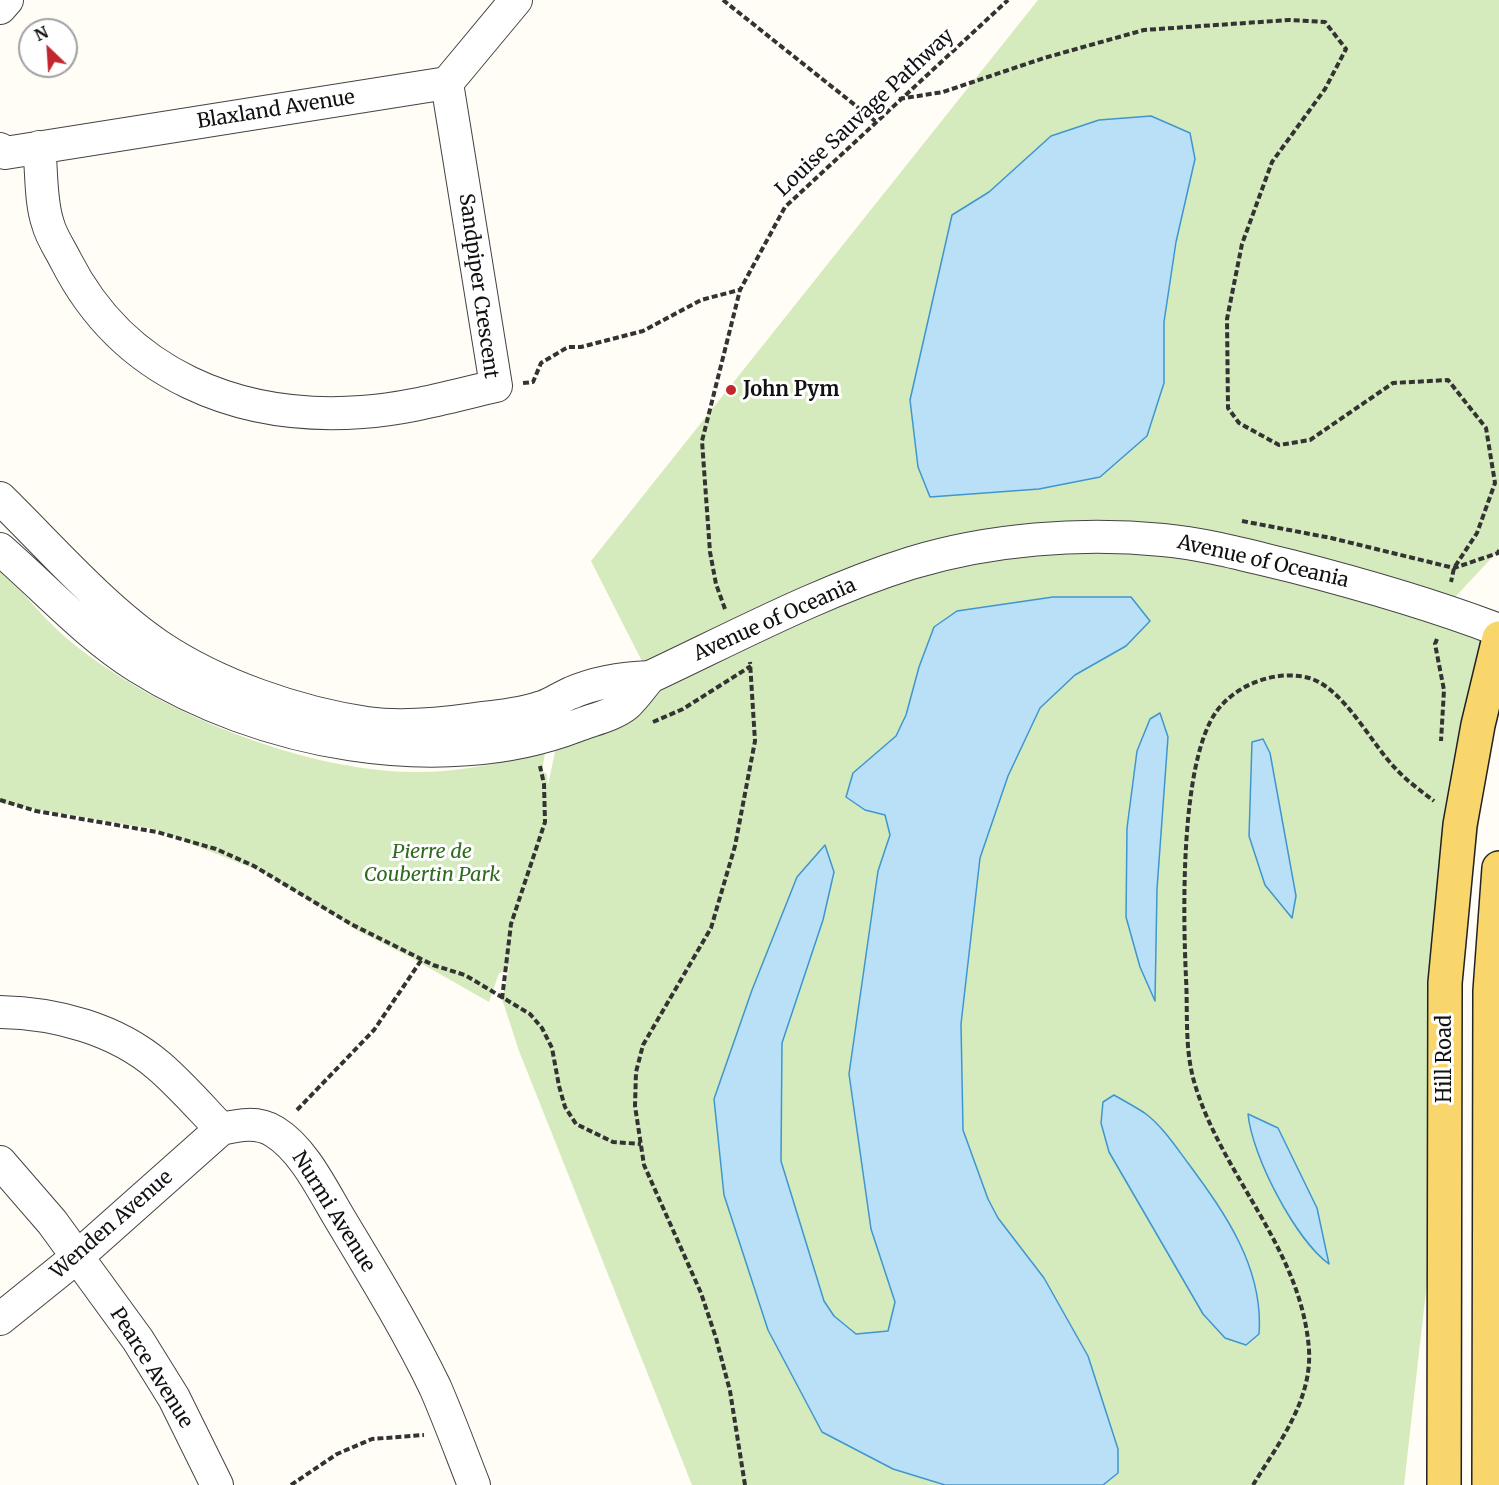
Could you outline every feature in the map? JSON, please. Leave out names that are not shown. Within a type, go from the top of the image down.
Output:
[{"type":"main road","name":"Hill Road","points":[[1444,1485],[1445,983],[1460,825],[1478,725],[1499,638]]},
{"type":"main road","points":[[1489,1485],[1490,991],[1499,868]]},
{"type":"street","points":[[0,8],[7,0]]},
{"type":"street","points":[[447,83],[516,0]]},
{"type":"street","name":"Blaxland Avenue","points":[[0,149],[5,153],[447,83]]},
{"type":"street","name":"Sandpiper Crescent","points":[[39,147],[47,224],[80,289],[123,340],[162,368],[203,391],[262,408],[321,413],[403,408],[496,386],[447,83]]},
{"type":"street","name":"Avenue of Oceania","points":[[0,498],[108,603],[158,645],[192,667],[231,685],[321,713],[367,723],[402,725],[471,720],[542,707],[572,692],[616,678],[650,677],[866,579],[914,563],[965,550],[1056,538],[1163,540],[1229,550],[1444,609],[1499,630]]},
{"type":"street","name":"Avenue of Oceania","points":[[0,549],[79,624],[138,667],[207,702],[278,729],[338,743],[395,751],[464,749],[523,741],[559,733],[625,706],[650,677]]},
{"type":"street","points":[[0,1012],[30,1013],[57,1018],[121,1040],[159,1065],[221,1129],[243,1125],[263,1126],[276,1132]]},
{"type":"street","name":"Wenden Avenue","points":[[0,1319],[77,1257],[221,1129]]},
{"type":"street","name":"Nurmi Avenue","points":[[276,1132],[291,1146],[310,1170],[384,1293],[434,1386],[474,1485]]},
{"type":"street","name":"Pearce Avenue","points":[[0,1162],[52,1222],[138,1340],[174,1398],[217,1485]]},
{"type":"path","points":[[723,0],[875,122]]},
{"type":"path","name":"Louise Sauvage Pathway","points":[[725,608],[716,584],[710,552],[702,441],[740,290],[785,207],[1008,0]]},
{"type":"path","points":[[899,99],[944,92],[1044,58],[1144,30],[1289,20],[1325,22],[1346,49],[1325,89],[1272,162],[1242,244],[1227,319],[1228,408],[1239,423],[1279,445],[1310,440],[1393,383],[1448,380],[1486,428],[1495,483],[1477,533],[1455,568],[1499,550]]},
{"type":"path","points":[[496,386],[533,382],[541,363],[568,347],[581,347],[643,332],[702,300],[740,290]]},
{"type":"path","points":[[646,726],[683,709],[751,666],[755,741],[735,846],[711,928],[643,1045],[636,1072],[635,1106],[644,1165],[701,1293],[716,1338],[730,1391],[745,1485]]},
{"type":"path","points":[[1253,1485],[1300,1406],[1309,1354],[1306,1323],[1293,1280],[1211,1123],[1196,1087],[1188,1050],[1184,948],[1186,855],[1196,769],[1203,738],[1217,710],[1242,689],[1275,675],[1311,678],[1343,701],[1395,768],[1440,807]]},
{"type":"path","points":[[502,999],[511,924],[544,822],[544,784],[540,766],[549,763]]},
{"type":"path","points":[[0,800],[36,811],[157,832],[216,849],[254,866],[351,924],[422,958],[465,975],[530,1014],[542,1028],[552,1048],[559,1086],[566,1107],[576,1124],[614,1142],[641,1144]]},
{"type":"path","points":[[276,1132],[374,1030],[422,958]]},
{"type":"path","points":[[291,1485],[337,1454],[372,1439],[423,1436],[451,1426]]},
{"type":"green space","name":"Pierre de Coubertin Park","points":[[1038,0],[1499,0],[1499,550],[1444,609],[1499,647],[1404,1485],[692,1485],[519,1051],[502,999],[510,964],[507,970],[499,973],[489,1002],[410,957],[358,931],[267,874],[154,829],[0,803],[0,568],[56,628],[110,671],[190,715],[234,733],[279,749],[324,761],[369,769],[411,772],[462,769],[545,753],[542,771],[547,774],[548,785],[559,733],[650,677],[591,561]]},
{"type":"water","points":[[1151,116],[1190,133],[1195,159],[1176,242],[1164,322],[1164,383],[1147,436],[1100,477],[1039,489],[930,497],[918,467],[910,400],[952,215],[989,192],[1051,136],[1099,120]]},
{"type":"water","points":[[1053,597],[1131,597],[1150,621],[1126,646],[1075,675],[1040,708],[1008,776],[980,858],[961,1024],[963,1130],[988,1199],[998,1218],[1044,1278],[1088,1356],[1118,1449],[1118,1473],[1103,1485],[945,1485],[893,1469],[822,1432],[768,1330],[724,1195],[714,1099],[752,990],[797,877],[825,845],[834,872],[823,920],[782,1043],[781,1161],[824,1301],[834,1316],[856,1334],[888,1331],[895,1302],[871,1229],[849,1074],[878,871],[890,835],[885,815],[865,810],[846,797],[853,773],[896,736],[906,715],[919,667],[934,627],[957,611]]},
{"type":"water","points":[[1160,713],[1168,737],[1157,889],[1155,1001],[1140,967],[1126,917],[1127,828],[1137,751],[1150,719]]},
{"type":"water","points":[[1263,739],[1270,753],[1296,896],[1292,918],[1265,885],[1249,836],[1252,742]]},
{"type":"water","points":[[1114,1095],[1146,1114],[1163,1131],[1215,1202],[1239,1242],[1255,1286],[1259,1310],[1259,1334],[1246,1345],[1225,1338],[1203,1314],[1109,1152],[1101,1123],[1103,1102]]},
{"type":"water","points":[[1248,1114],[1278,1128],[1317,1208],[1329,1264],[1303,1236],[1277,1195],[1258,1152]]},
{"type":"place","name":"John Pym","points":[[731,390]]}]
